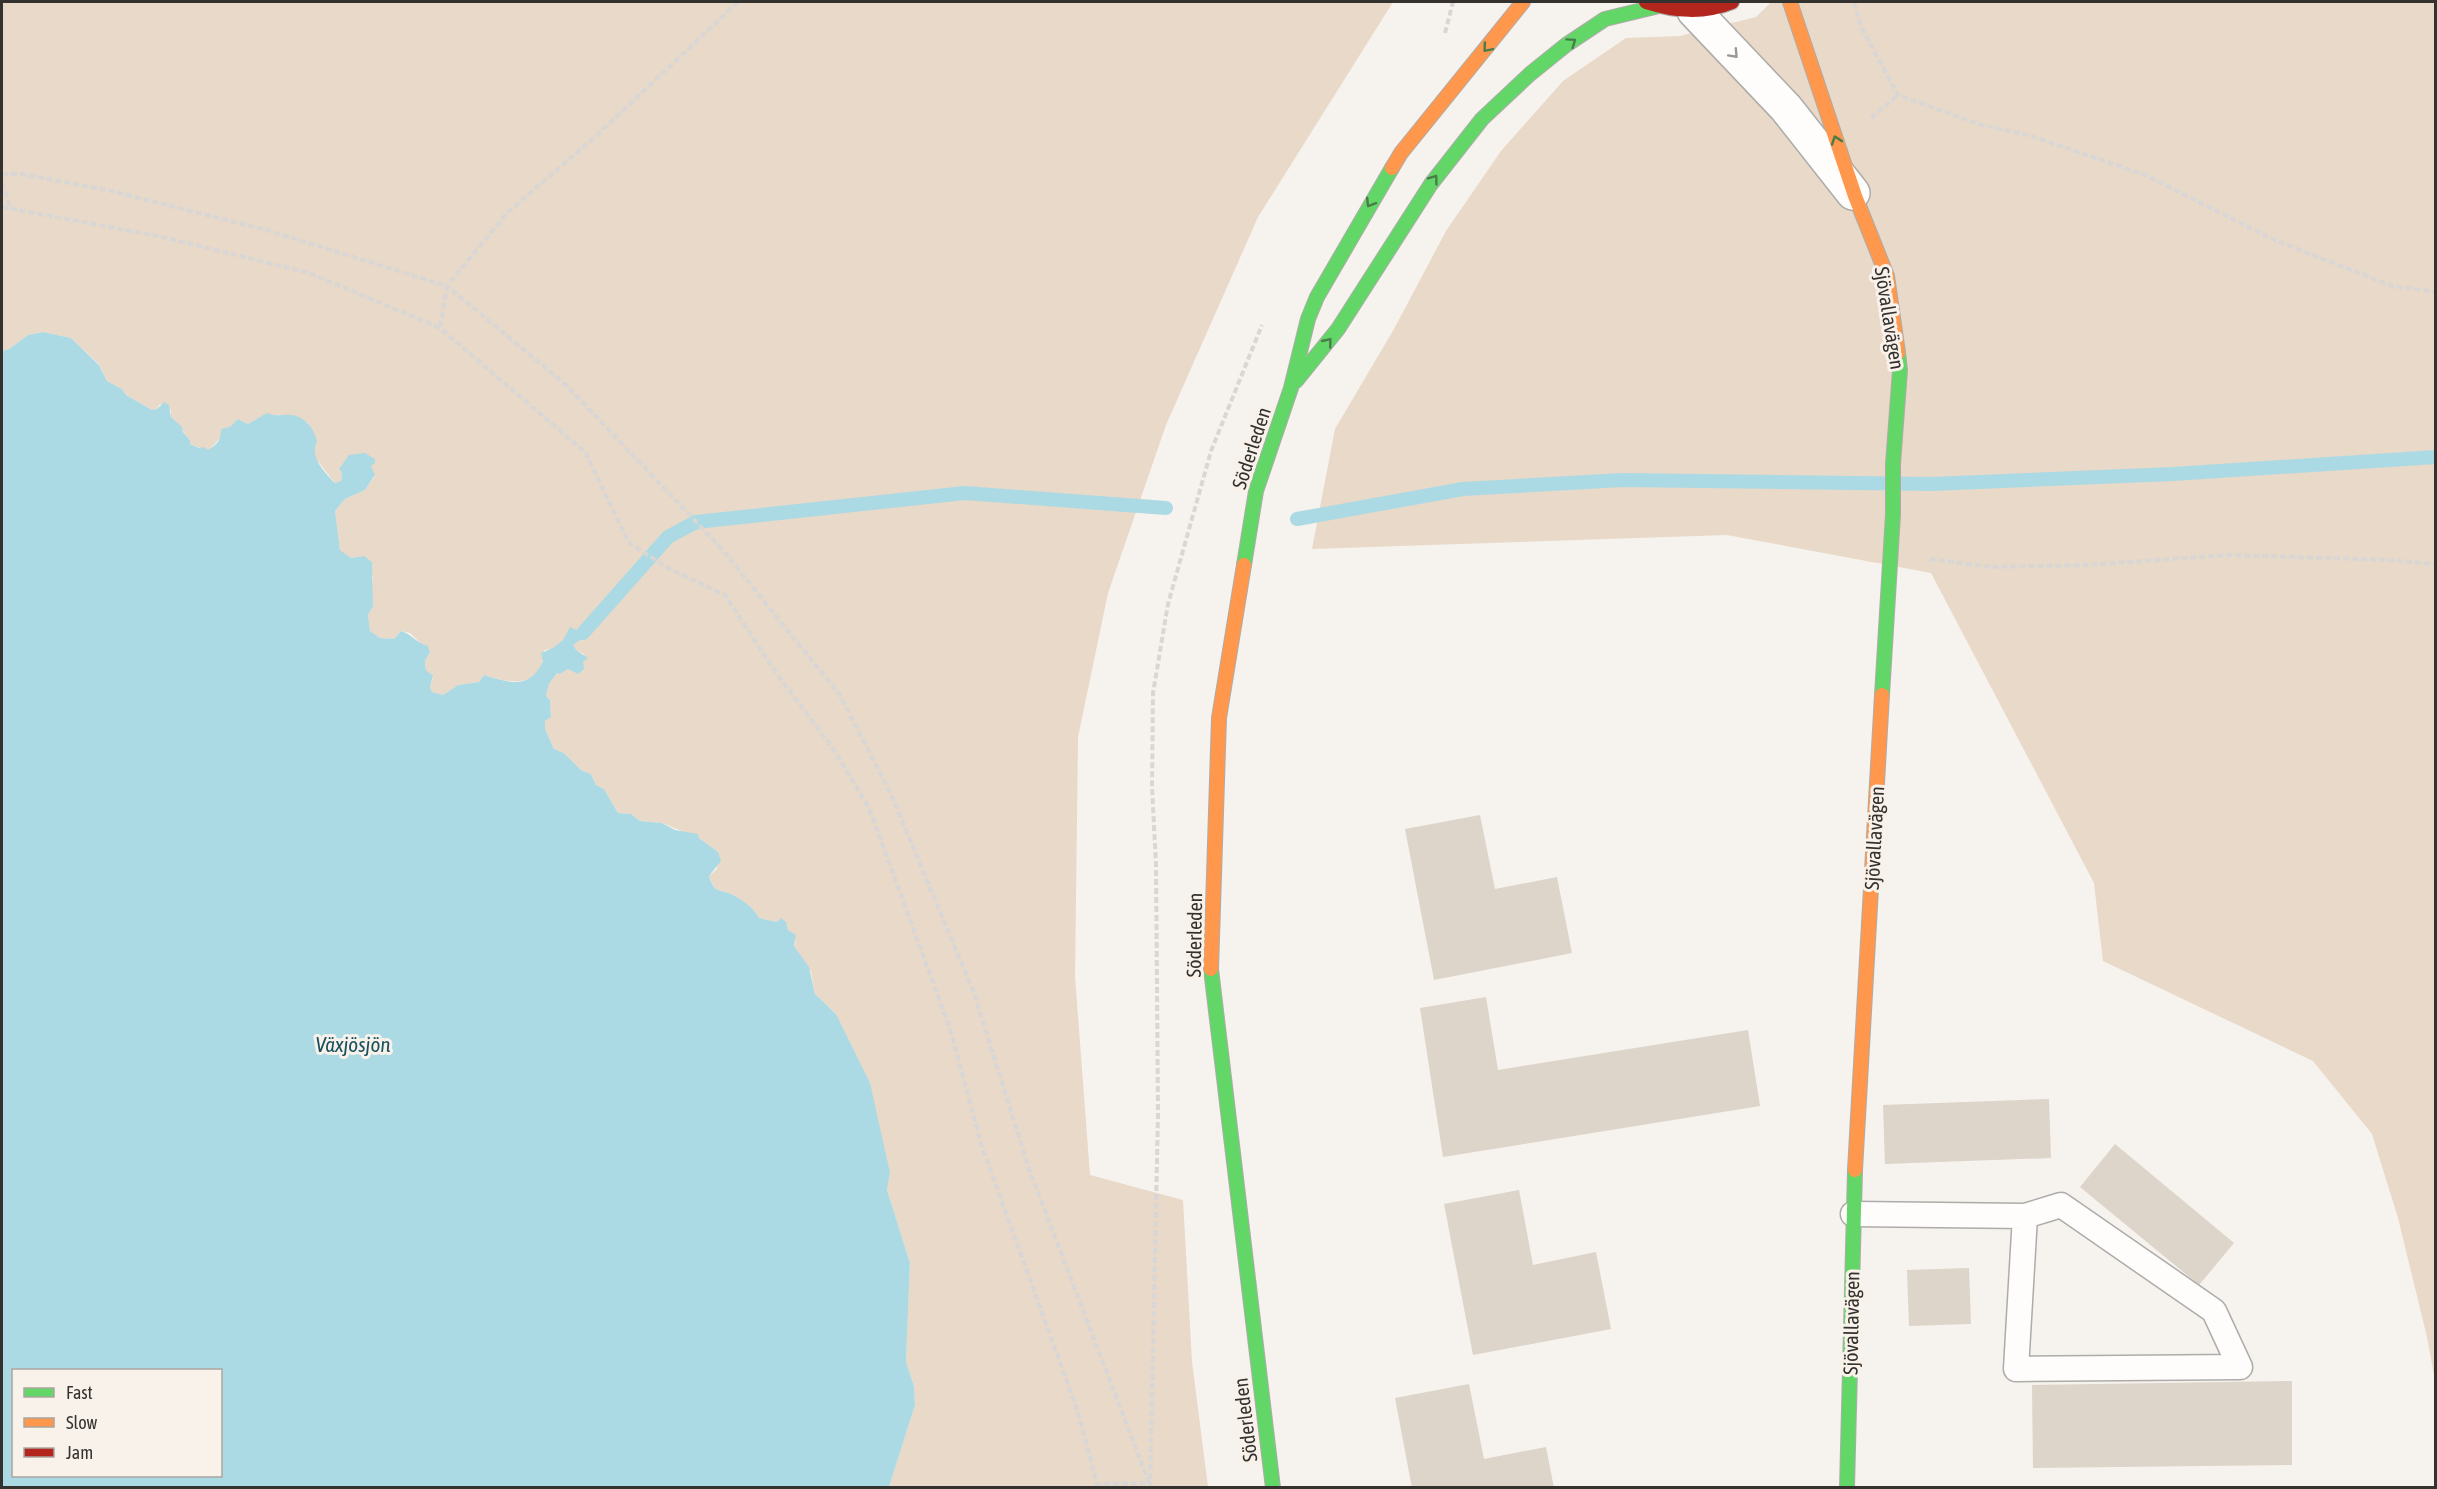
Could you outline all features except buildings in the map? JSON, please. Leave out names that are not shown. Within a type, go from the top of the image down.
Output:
[{"type":"street","name":"Söderleden","points":[[1273,1488],[1211,980],[1219,718],[1256,491],[1291,387],[1308,319],[1317,297],[1366,209],[1401,153],[1523,2]]},
{"type":"street","points":[[1653,4],[1694,11],[1732,2]]},
{"type":"street","name":"Sjövallavägen","points":[[1790,2],[1855,196],[1887,276],[1900,370],[1853,1214],[1847,1488]]},
{"type":"street","name":"Söderleden","points":[[1291,387],[1338,329],[1431,184],[1482,119],[1530,74],[1566,45],[1605,19],[1653,4]]},
{"type":"street","name":"Sjövallavägen","points":[[1694,11],[1786,108],[1855,196]]},
{"type":"lane","points":[[1853,1214],[2025,1216],[2061,1205],[2214,1311],[2240,1367],[2016,1369],[2025,1216]]},
{"type":"path","points":[[440,328],[447,286],[506,214],[597,135],[738,2]]},
{"type":"path","points":[[1854,2],[1861,27],[1898,95],[1977,124],[2028,135],[2143,174],[2272,239],[2392,286],[2436,292]]},
{"type":"path","points":[[2,174],[21,174],[107,190],[260,228],[447,286],[566,385],[721,548],[838,694],[891,792],[974,993],[1029,1169],[1149,1484],[1097,1486],[1078,1412],[982,1147],[950,1029],[869,808],[834,750],[774,670],[725,595],[668,568],[628,542],[586,453],[440,328],[309,273],[163,237],[2,207]]},
{"type":"path","points":[[2,183],[10,207]]},
{"type":"path","points":[[1891,554],[1991,567],[2086,565],[2229,555],[2390,560],[2436,564]]},
{"type":"shaded area","points":[[2,2],[1393,2],[1258,217],[1166,425],[1108,593],[1078,737],[1075,977],[1090,1175],[1183,1200],[1192,1362],[1208,1487],[889,1487],[915,1405],[914,1386],[906,1362],[910,1263],[887,1190],[890,1173],[836,1014],[815,994],[811,972],[794,946],[796,941],[787,928],[777,922],[759,918],[752,908],[714,886],[709,876],[717,869],[718,852],[699,838],[662,823],[640,821],[631,814],[618,813],[604,789],[596,785],[591,774],[581,770],[564,753],[554,749],[545,729],[544,721],[551,716],[550,700],[546,696],[549,684],[557,673],[560,674],[568,669],[572,671],[583,662],[584,654],[575,650],[573,645],[563,640],[553,649],[544,650],[538,672],[532,677],[515,681],[484,675],[479,682],[458,685],[443,695],[432,692],[430,687],[433,678],[426,670],[425,661],[430,652],[410,633],[401,631],[394,639],[380,638],[370,631],[368,615],[373,605],[371,596],[373,577],[364,556],[351,558],[340,551],[335,511],[345,499],[365,490],[375,476],[342,472],[341,481],[335,483],[316,459],[308,423],[286,415],[262,417],[248,424],[238,419],[208,451],[190,444],[190,440],[171,417],[171,410],[160,404],[157,409],[152,410],[107,381],[99,364],[71,338],[43,332],[28,335],[9,349],[2,351]]},
{"type":"shaded area","points":[[1771,2],[2435,2],[2435,1381],[2427,1337],[2398,1218],[2372,1134],[2313,1061],[2103,961],[2094,883],[1931,573],[1727,535],[1312,549],[1335,429],[1394,329],[1446,231],[1501,151],[1563,81],[1626,38],[1680,36],[1756,17]]},
{"type":"water","name":"Växjösjön","points":[[43,332],[71,338],[99,365],[107,381],[122,389],[126,395],[152,410],[157,409],[164,402],[169,405],[171,417],[182,427],[190,444],[199,448],[204,447],[208,450],[214,446],[220,439],[221,429],[230,427],[238,419],[248,424],[267,413],[296,416],[308,424],[317,441],[315,453],[317,459],[335,483],[341,481],[342,472],[339,469],[349,455],[365,453],[375,459],[375,463],[371,466],[375,475],[365,490],[345,499],[335,511],[340,550],[351,558],[364,556],[372,562],[373,606],[368,615],[370,631],[380,638],[394,639],[401,631],[428,646],[430,652],[425,661],[426,670],[433,676],[430,687],[432,692],[443,695],[458,685],[479,682],[484,675],[511,682],[525,680],[532,677],[538,670],[543,661],[541,653],[553,648],[563,640],[570,627],[583,633],[583,638],[573,645],[576,650],[588,658],[583,662],[584,669],[578,674],[568,669],[560,674],[557,673],[549,684],[546,696],[550,700],[551,717],[545,721],[545,729],[554,749],[564,753],[581,770],[591,774],[596,785],[604,789],[618,813],[631,814],[640,821],[662,823],[675,830],[698,834],[699,838],[718,852],[721,861],[709,876],[716,889],[742,901],[752,908],[759,918],[777,922],[781,918],[786,922],[788,930],[796,935],[794,946],[809,967],[815,994],[836,1014],[870,1083],[890,1173],[887,1190],[910,1263],[906,1362],[914,1386],[915,1405],[889,1487],[2,1487],[2,351],[9,349],[28,335]]},
{"type":"waterway","points":[[1297,519],[1463,489],[1623,480],[1931,484],[2173,474],[2436,457]]},
{"type":"waterway","points":[[583,633],[668,537],[696,522],[965,493],[1166,508]]},
{"type":"traffic: fast","points":[[1296,381],[1338,329],[1431,184],[1482,119],[1530,74],[1566,45],[1605,19],[1659,6]]},
{"type":"traffic: fast","points":[[1244,565],[1256,491],[1291,388],[1308,319],[1317,297],[1392,168]]},
{"type":"traffic: fast","points":[[1882,695],[1900,370],[1898,353]]},
{"type":"traffic: fast","points":[[1211,969],[1273,1488]]},
{"type":"traffic: fast","points":[[1847,1488],[1855,1170]]},
{"type":"traffic: slow","points":[[1392,168],[1401,153],[1523,2]]},
{"type":"traffic: slow","points":[[1790,2],[1855,196],[1887,276],[1898,353]]},
{"type":"traffic: slow","points":[[1211,969],[1219,718],[1244,565]]},
{"type":"traffic: slow","points":[[1855,1170],[1882,695]]},
{"type":"traffic: jam","points":[[1646,2],[1689,10],[1700,10],[1732,2]]}]
